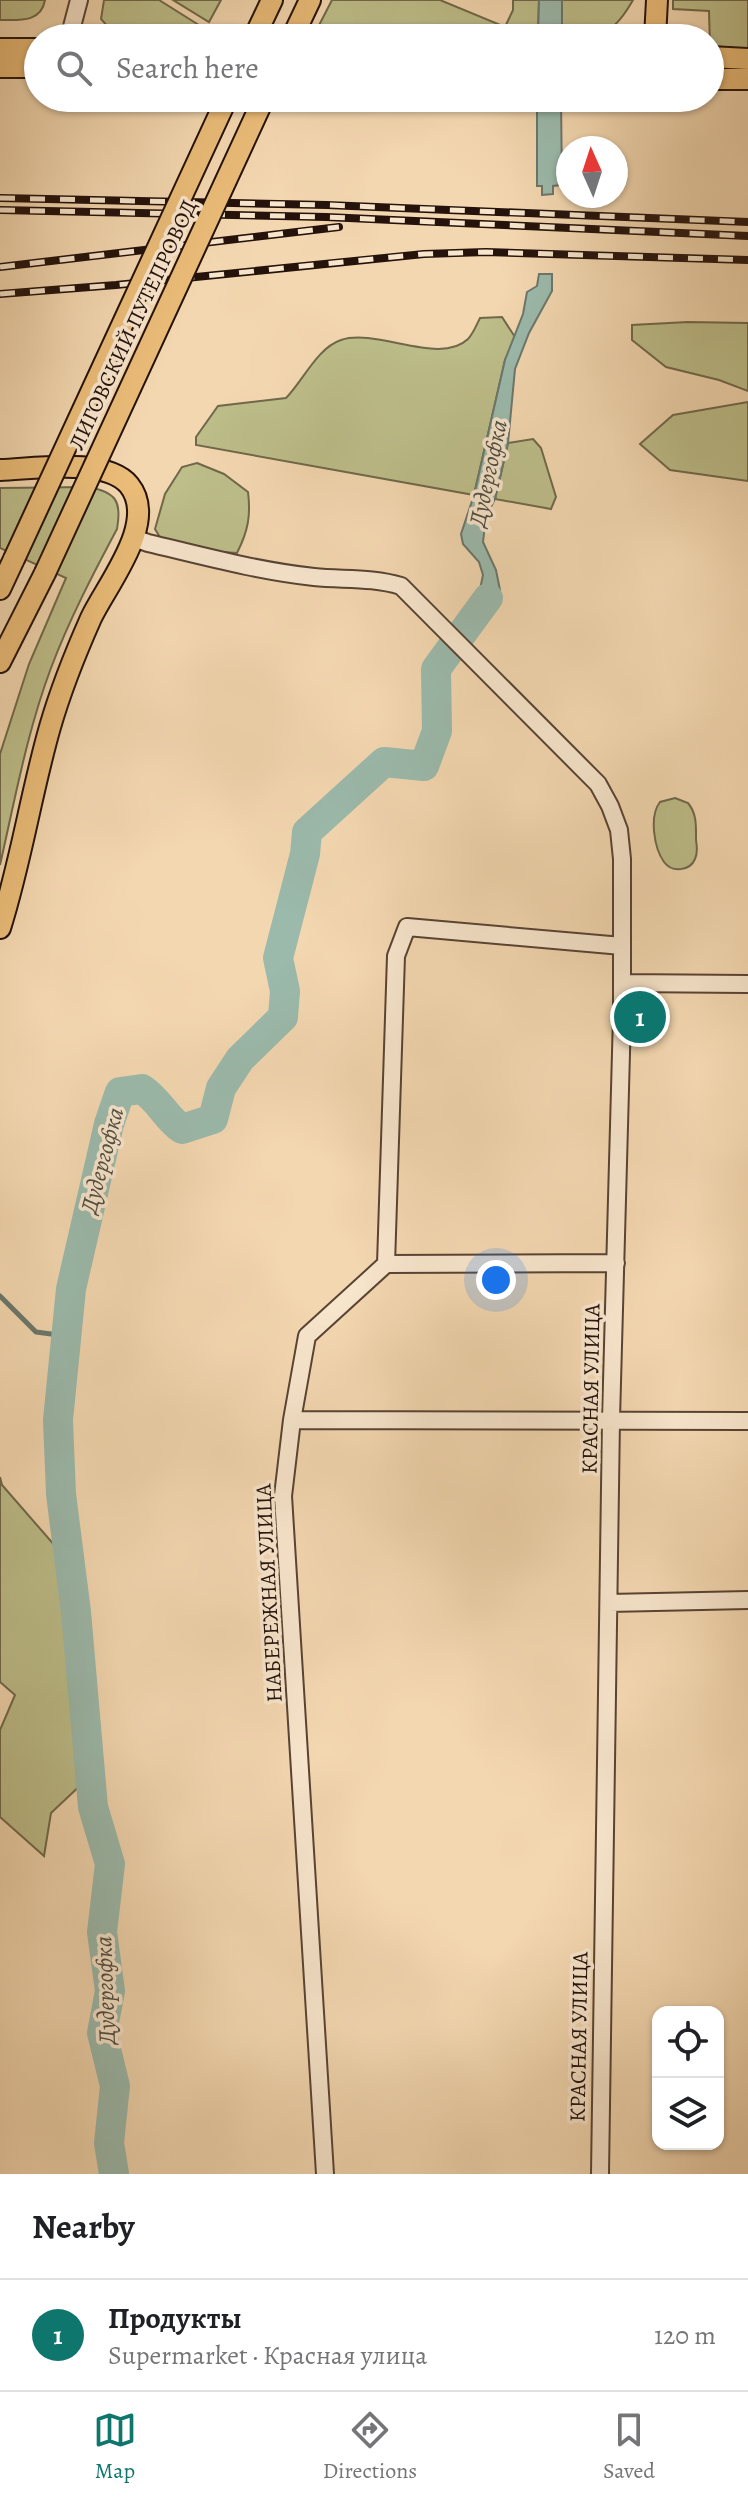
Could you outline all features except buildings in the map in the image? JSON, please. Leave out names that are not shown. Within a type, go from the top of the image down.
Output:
[{"type":"main road","points":[[261,24],[272,0]]},
{"type":"main road","points":[[299,24],[310,0]]},
{"type":"main road","points":[[656,24],[657,0]]},
{"type":"main road","points":[[0,49],[24,49]]},
{"type":"main road","points":[[724,58],[748,59]]},
{"type":"main road","points":[[0,67],[24,67]]},
{"type":"main road","points":[[724,79],[748,79]]},
{"type":"main road","name":"ЛИГОВСКИЙ ПУТЕПРОВОД","points":[[0,589],[221,112]]},
{"type":"main road","name":"ЛИГОВСКИЙ ПУТЕПРОВОД","points":[[0,662],[45,573],[258,112]]},
{"type":"main road","points":[[0,470],[93,468],[112,472],[128,484],[138,500],[139,516],[134,538],[93,614],[66,675],[49,729],[2,917]]},
{"type":"street","points":[[73,24],[79,0]]},
{"type":"street","name":"КРАСНАЯ УЛИЦА","points":[[134,538],[276,571],[317,577],[381,580],[401,586],[598,784],[619,830],[622,859],[622,983],[611,1419],[600,2174]]},
{"type":"street","points":[[616,1263],[386,1264],[396,956],[407,927],[622,946]]},
{"type":"street","points":[[622,983],[748,984]]},
{"type":"street","name":"НАБЕРЕЖНАЯ УЛИЦА","points":[[325,2174],[283,1496],[307,1336],[386,1264]]},
{"type":"street","points":[[292,1420],[748,1421]]},
{"type":"street","points":[[609,1603],[748,1600]]},
{"type":"green space","points":[[0,0],[45,0],[39,13],[28,19],[0,20]]},
{"type":"green space","points":[[104,0],[159,0],[197,24],[105,24],[101,19]]},
{"type":"green space","points":[[173,0],[221,0],[209,22]]},
{"type":"green space","points":[[332,0],[440,0],[498,24],[320,24]]},
{"type":"green space","points":[[513,0],[539,0],[538,24],[506,24],[513,10]]},
{"type":"green space","points":[[562,0],[633,0],[616,24],[562,24]]},
{"type":"green space","points":[[673,0],[748,0],[748,49],[724,47],[724,24],[709,24],[709,11],[673,9]]},
{"type":"green space","points":[[502,317],[515,337],[505,360],[474,495],[196,445],[196,437],[218,406],[286,398],[318,357],[341,340],[372,339],[441,349],[468,339],[480,318]]},
{"type":"green space","points":[[748,323],[748,391],[719,380],[666,367],[632,340],[632,325]]},
{"type":"green space","points":[[748,402],[748,481],[670,470],[640,444],[673,415]]},
{"type":"green space","points":[[533,439],[541,448],[556,497],[551,509],[495,499],[508,443]]},
{"type":"green space","points":[[197,463],[224,474],[248,492],[248,523],[237,553],[207,551],[161,539],[155,529],[165,494],[182,467]]},
{"type":"green space","points":[[88,487],[115,499],[119,511],[117,529],[73,615],[43,692],[22,766],[0,865],[0,754],[29,664],[66,578],[0,548],[0,488]]},
{"type":"green space","points":[[675,798],[688,803],[696,825],[696,857],[693,863],[681,869],[667,866],[664,862],[654,832],[660,802]]},
{"type":"green space","points":[[0,1477],[2,1485],[63,1555],[86,1780],[51,1813],[44,1856],[0,1817],[0,1730],[15,1695],[0,1682]]},
{"type":"water","points":[[539,0],[562,0],[562,24],[538,24]]},
{"type":"water","points":[[537,112],[561,112],[561,136],[556,136],[556,186],[553,186],[553,194],[542,195],[542,186],[537,186]]},
{"type":"water","points":[[539,274],[552,274],[552,291],[529,333],[515,369],[508,443],[495,499],[486,517],[483,542],[496,570],[500,590],[475,638],[460,622],[479,594],[483,575],[479,562],[463,544],[461,534],[474,495],[505,360],[523,314],[527,292],[537,286]]},
{"type":"waterway","name":"Дудергофка","points":[[114,2174],[109,2143],[115,2086],[102,2033],[110,1991],[102,1932],[110,1864],[93,1807],[76,1612],[61,1494],[58,1420],[71,1289],[109,1124],[120,1092],[142,1089],[182,1129],[213,1119],[221,1088],[240,1059],[283,1017],[285,991],[278,958],[305,854],[307,832],[384,762],[424,766],[437,731],[436,669],[488,598]]},
{"type":"waterway","points":[[0,1296],[36,1332],[66,1336]]},
{"type":"railway","points":[[0,198],[327,205],[748,222]]},
{"type":"railway","points":[[0,210],[326,217],[748,236]]},
{"type":"railway","points":[[0,267],[339,227]]},
{"type":"railway","points":[[0,294],[424,254],[486,252],[748,260]]},
{"type":"place","name":"Продукты","points":[[640,1017]]}]
